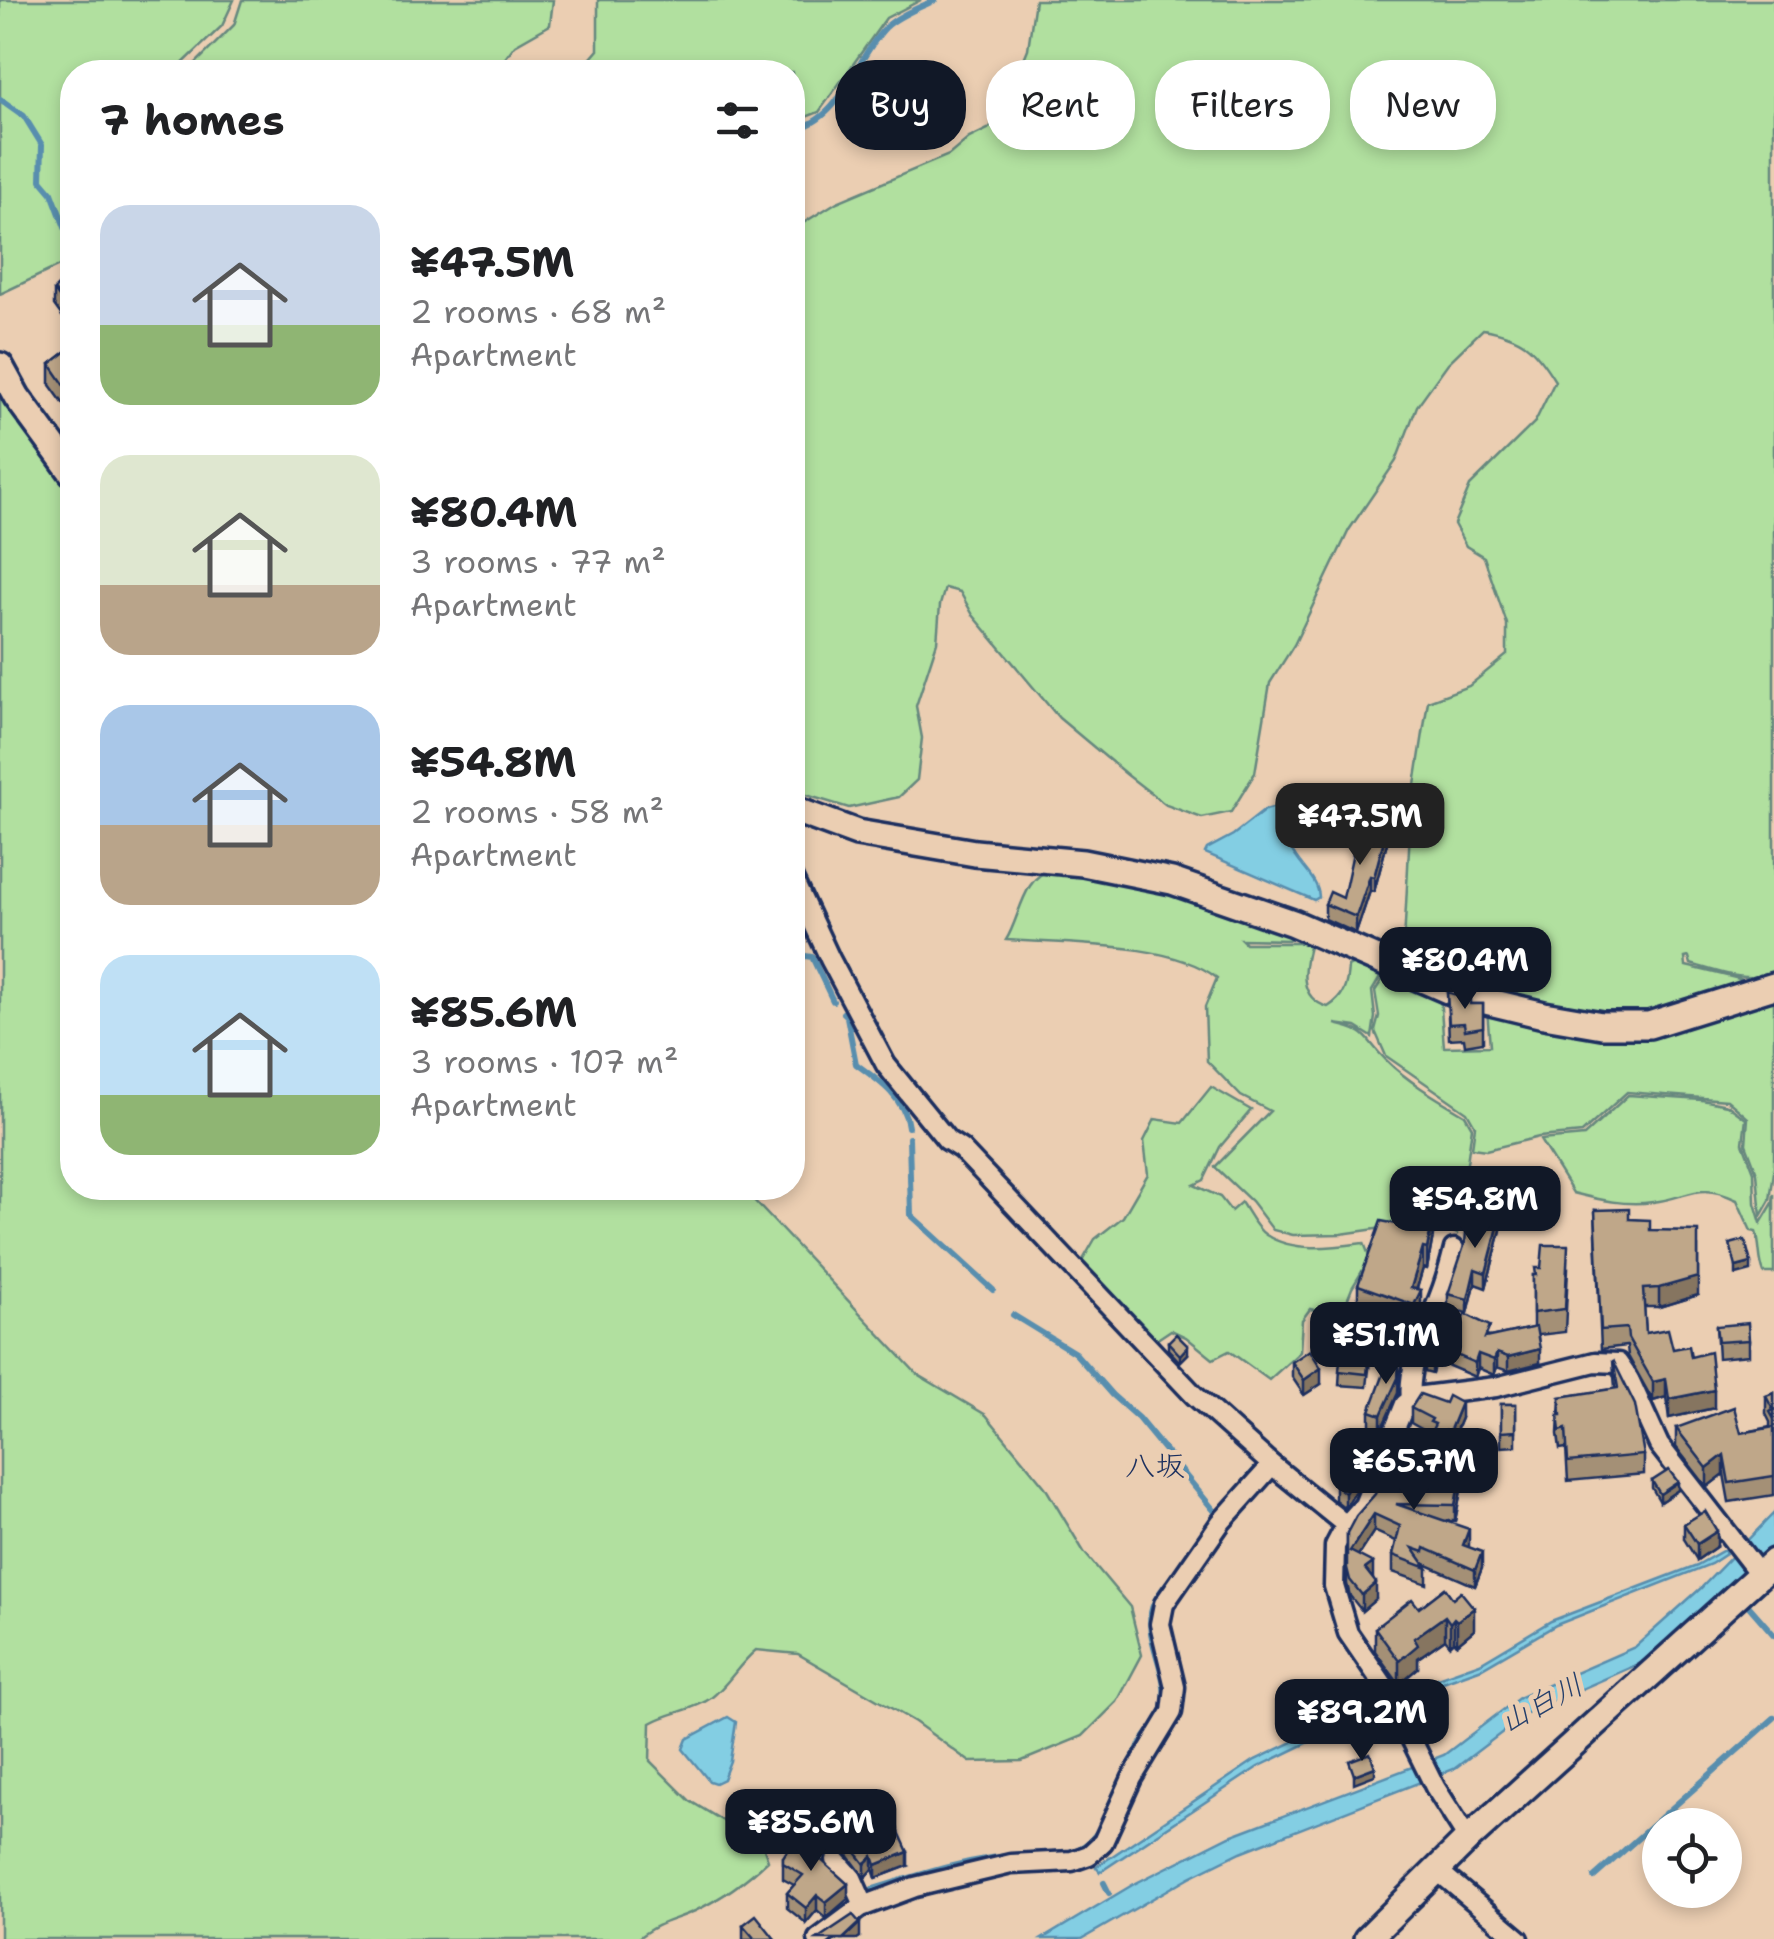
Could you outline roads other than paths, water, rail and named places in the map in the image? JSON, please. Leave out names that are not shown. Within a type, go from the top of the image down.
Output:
[{"type":"street","points":[[0,366],[16,398],[60,456]]},
{"type":"street","points":[[805,814],[856,833],[975,853],[1083,863],[1172,881],[1293,922],[1458,994],[1602,1026],[1649,1025],[1774,986]]},
{"type":"street","points":[[805,904],[886,1065],[947,1140],[962,1149],[1194,1394],[1272,1465],[1346,1524]]},
{"type":"street","points":[[1411,1400],[1410,1385],[1420,1342],[1454,1250]]},
{"type":"street","points":[[1353,1325],[1420,1342]]},
{"type":"street","points":[[1366,1939],[1468,1839],[1767,1568],[1659,1445],[1629,1379],[1618,1364],[1595,1362],[1513,1384],[1411,1400],[1405,1404],[1364,1505],[1346,1524],[1335,1546],[1332,1566],[1340,1615],[1348,1633],[1387,1690],[1435,1787],[1468,1839]]},
{"type":"street","points":[[818,1939],[864,1906],[915,1886],[983,1868],[1072,1861],[1089,1855],[1103,1842],[1132,1778],[1172,1712],[1174,1688],[1160,1624],[1164,1604],[1221,1522],[1272,1465]]},
{"type":"street","points":[[836,1860],[852,1878],[864,1906]]},
{"type":"street","points":[[1438,1872],[1519,1939]]},
{"type":"water","points":[[1276,807],[1288,811],[1290,846],[1315,883],[1319,897],[1314,900],[1205,853],[1265,810]]},
{"type":"water","points":[[1254,1468],[1257,1471],[1156,1601],[1154,1629],[1167,1679],[1166,1705],[1134,1758],[1096,1837],[1070,1853],[974,1863],[873,1892],[871,1888],[971,1860],[1073,1849],[1094,1835],[1139,1743],[1161,1709],[1161,1678],[1148,1627],[1153,1601]]},
{"type":"water","name":"山白川","points":[[1774,1513],[1774,1545],[1641,1663],[1529,1712],[1454,1769],[1241,1852],[1082,1939],[1042,1939],[1134,1884],[1230,1836],[1444,1755],[1520,1697],[1635,1647],[1701,1588]]},
{"type":"water","points":[[1724,1550],[1726,1554],[1711,1564],[1556,1625],[1482,1668],[1401,1697],[1400,1691],[1480,1663],[1551,1621],[1697,1565]]},
{"type":"water","points":[[1383,1699],[1385,1705],[1258,1767],[1100,1872],[1096,1867],[1255,1760]]},
{"type":"water","points":[[728,1717],[736,1722],[730,1761],[723,1779],[715,1783],[683,1749],[687,1739]]},
{"type":"waterway","points":[[805,126],[836,102],[886,27],[935,0]]},
{"type":"waterway","points":[[0,99],[24,116],[42,145],[41,180],[52,193],[60,214]]},
{"type":"waterway","points":[[805,956],[812,957],[833,1001]]},
{"type":"waterway","points":[[843,1013],[856,1064],[896,1099],[908,1127]]},
{"type":"waterway","points":[[909,1138],[911,1215],[993,1290]]},
{"type":"waterway","points":[[1013,1315],[1075,1353],[1138,1418],[1217,1514]]},
{"type":"waterway","points":[[1747,1604],[1774,1635]]},
{"type":"waterway","points":[[1594,1877],[1774,1718]]},
{"type":"waterway","points":[[1104,1883],[1109,1893]]},
{"type":"district","name":"八坂","points":[[1155,1465]]}]
